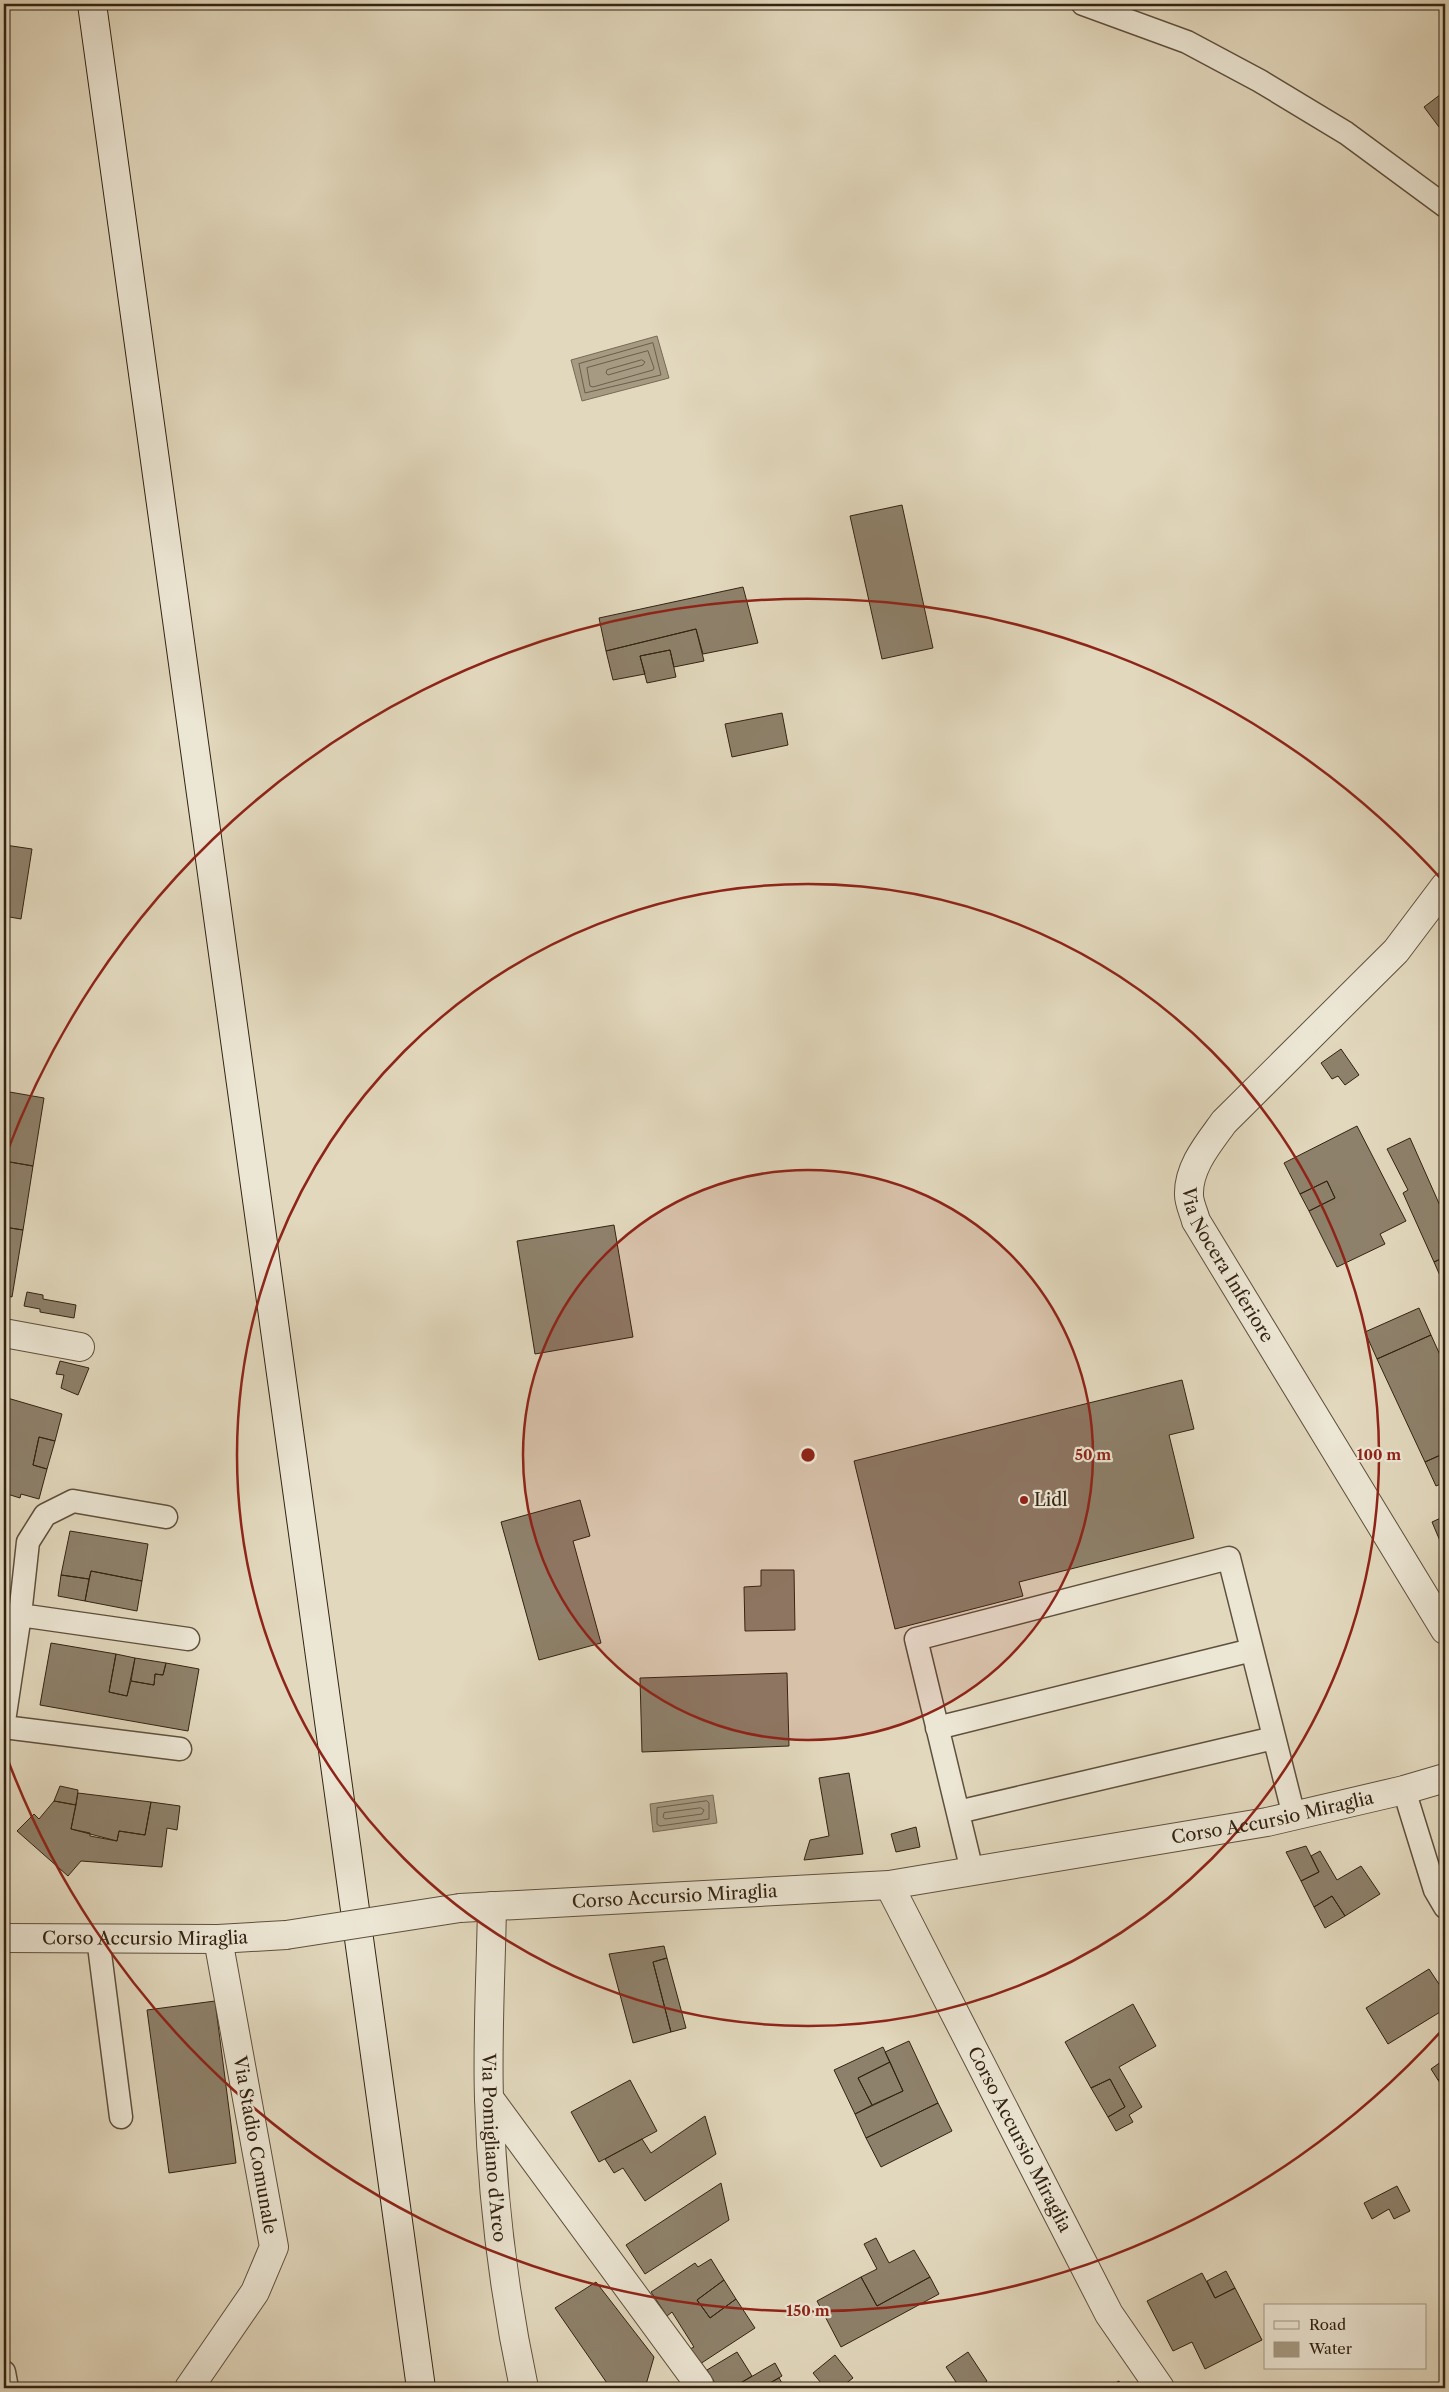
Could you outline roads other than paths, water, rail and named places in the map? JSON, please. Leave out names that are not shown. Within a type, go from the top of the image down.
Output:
[{"type":"street","points":[[92,4],[421,2388]]},
{"type":"street","name":"Via Nocera Inferiore","points":[[1445,886],[1396,951],[1224,1122],[1204,1151],[1191,1175],[1189,1196],[1196,1221],[1445,1630]]},
{"type":"street","points":[[4,1333],[80,1347]]},
{"type":"street","name":"Corso Accursio Miraglia","points":[[4,1938],[218,1939],[286,1935],[460,1908],[889,1885],[1294,1816],[1404,1790],[1445,1778]]},
{"type":"street","name":"Corso Accursio Miraglia","points":[[889,1885],[1110,2314],[1160,2388]]},
{"type":"street","name":"Via Pomigliano d'Arco","points":[[492,1906],[489,2098],[497,2207],[513,2337],[524,2388]]},
{"type":"street","name":"Via Stadio Comunale","points":[[189,2388],[255,2292],[274,2247],[218,1939]]},
{"type":"street","points":[[489,2098],[699,2384]]},
{"type":"lane","points":[[1083,4],[1187,42],[1260,81],[1346,133],[1445,206]]},
{"type":"lane","points":[[4,1721],[20,1615],[28,1542],[45,1515],[73,1500],[166,1517]]},
{"type":"lane","points":[[972,1871],[916,1638],[1228,1558],[1294,1816]]},
{"type":"lane","points":[[20,1615],[188,1639]]},
{"type":"lane","points":[[938,1728],[1252,1650]]},
{"type":"lane","points":[[4,1727],[180,1749]]},
{"type":"lane","points":[[958,1812],[1274,1738]]},
{"type":"lane","points":[[1404,1790],[1435,1890],[1445,1907]]},
{"type":"lane","points":[[98,1938],[121,2117]]},
{"type":"lane","points":[[4,2372],[7,2388]]},
{"type":"water","points":[[657,336],[669,378],[582,401],[571,360]]},
{"type":"water","points":[[713,1795],[717,1823],[653,1832],[650,1804]]},
{"type":"place","name":"Lidl","points":[[1024,1500]]}]
